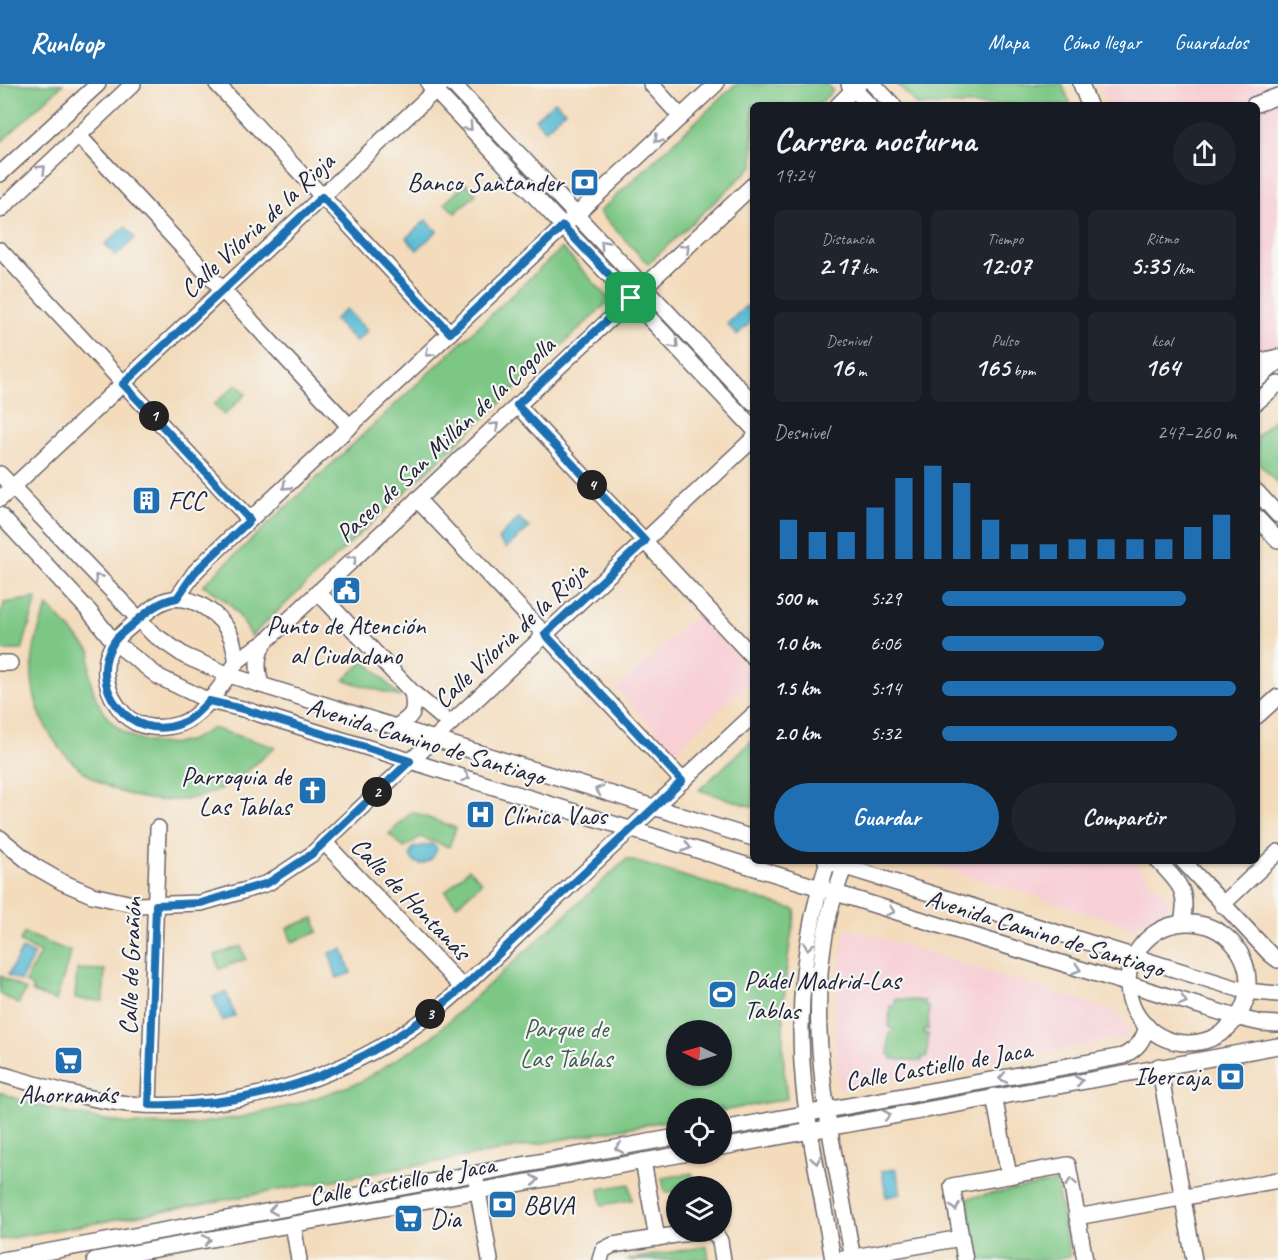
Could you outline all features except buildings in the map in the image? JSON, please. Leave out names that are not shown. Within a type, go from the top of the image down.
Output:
[{"type":"street","points":[[0,174],[98,84]]},
{"type":"street","points":[[0,210],[133,84]]},
{"type":"street","points":[[217,84],[450,333]]},
{"type":"street","points":[[453,84],[750,401]]},
{"type":"street","points":[[651,84],[681,117]]},
{"type":"street","points":[[177,598],[195,572],[716,84]]},
{"type":"street","points":[[873,84],[890,102]]},
{"type":"street","points":[[1081,84],[1088,102]]},
{"type":"street","points":[[436,86],[563,226],[750,425]]},
{"type":"street","name":"Calle Viloria de la Rioja","points":[[0,499],[322,197],[436,86]]},
{"type":"street","points":[[841,102],[854,86],[867,102]]},
{"type":"street","points":[[1260,103],[1278,96]]},
{"type":"street","points":[[78,135],[351,427]]},
{"type":"street","name":"Paseo de San Millán de la Cogolla","points":[[114,642],[106,662],[106,682],[113,701],[126,716],[143,726],[162,728],[181,724],[196,714],[209,701],[233,668],[264,643],[631,298],[750,191]]},
{"type":"street","points":[[0,250],[250,520]]},
{"type":"street","points":[[1260,361],[1278,357]]},
{"type":"street","points":[[1260,377],[1278,362]]},
{"type":"street","points":[[1260,399],[1278,384]]},
{"type":"street","points":[[517,405],[750,654]]},
{"type":"street","name":"Calle Viloria de la Rioja","points":[[0,838],[34,866],[92,895],[137,905],[201,903],[268,883],[312,854],[750,442]]},
{"type":"street","name":"Avenida Camino de Santiago","points":[[0,474],[153,634],[185,656],[233,668],[261,685],[750,837]]},
{"type":"street","points":[[1260,495],[1278,515]]},
{"type":"street","points":[[417,499],[682,781]]},
{"type":"street","name":"Avenida Camino de Santiago","points":[[0,515],[89,611],[114,642],[159,677],[209,701],[243,709],[1239,1018],[1278,1024]]},
{"type":"street","points":[[1260,521],[1278,540]]},
{"type":"street","points":[[318,592],[412,692],[450,724]]},
{"type":"street","points":[[114,642],[165,600],[177,598],[200,603],[218,619],[231,637],[233,668]]},
{"type":"street","points":[[261,685],[258,654],[264,643]]},
{"type":"street","points":[[396,727],[412,715],[414,705],[412,692]]},
{"type":"street","points":[[1260,713],[1278,697]]},
{"type":"street","points":[[0,1074],[72,1095],[171,1106],[237,1099],[278,1090],[322,1075],[385,1046],[462,987],[750,717]]},
{"type":"street","name":"Calle de Grañón","points":[[149,1105],[158,828]]},
{"type":"street","name":"Calle de Hontanás","points":[[324,842],[462,987]]},
{"type":"street","points":[[1222,904],[1278,852]]},
{"type":"street","points":[[826,864],[819,888],[804,969],[801,1049],[808,1113],[833,1260]]},
{"type":"street","points":[[846,864],[826,925],[817,1002],[829,1127],[848,1259],[961,1238]]},
{"type":"street","name":"Avenida Camino de Santiago","points":[[846,864],[1245,991],[1278,994]]},
{"type":"street","points":[[1161,864],[1177,881],[1184,894],[1185,908],[1182,922]]},
{"type":"street","points":[[1186,864],[1278,960]]},
{"type":"street","points":[[1208,1041],[1196,1043],[1170,1040],[1158,1034],[1137,1014],[1130,999],[1128,984],[1135,957],[1146,940],[1162,928],[1182,922],[1200,923],[1217,929],[1231,940],[1242,955],[1246,973],[1239,1018]]},
{"type":"street","points":[[1261,943],[1278,951]]},
{"type":"street","name":"Calle Castiello de Jaca","points":[[1159,1066],[1196,1054],[1208,1041],[1228,1030],[1239,1018]]},
{"type":"street","name":"Calle Castiello de Jaca","points":[[732,1127],[1123,1056],[1136,1049],[1143,1039],[1147,1026]]},
{"type":"street","name":"Calle Castiello de Jaca","points":[[732,1144],[1278,1046]]},
{"type":"street","points":[[1159,1066],[1194,1260]]},
{"type":"street","name":"Calle Castiello de Jaca","points":[[994,1096],[1009,1176]]},
{"type":"street","name":"Calle Castiello de Jaca","points":[[2,1260],[666,1139]]},
{"type":"street","name":"Calle Castiello de Jaca","points":[[95,1260],[129,1257],[293,1224],[666,1157]]},
{"type":"street","points":[[643,1161],[657,1238]]},
{"type":"street","points":[[965,1260],[952,1186],[1068,1165],[1085,1260]]},
{"type":"street","points":[[476,1174],[490,1260]]},
{"type":"street","points":[[1077,1217],[1278,1180]]},
{"type":"street","points":[[293,1224],[299,1260]]},
{"type":"street","points":[[127,1237],[129,1257]]},
{"type":"street","points":[[600,1260],[603,1250],[613,1245],[666,1237]]},
{"type":"street","points":[[720,1242],[723,1260]]},
{"type":"shaded area","points":[[1099,84],[1278,84],[1278,346],[1260,349],[1260,102],[1106,102]]},
{"type":"shaded area","points":[[697,614],[750,671],[750,681],[675,751],[617,689]]},
{"type":"shaded area","points":[[932,864],[1136,864],[1169,899],[1169,906],[1146,919],[1136,928]]},
{"type":"shaded area","points":[[846,927],[1118,1012],[1129,1032],[1128,1036],[839,1090],[835,1012],[839,966]]},
{"type":"green space","points":[[0,84],[63,84],[0,143]]},
{"type":"green space","points":[[736,84],[826,84],[833,91],[821,102],[750,102],[750,169],[648,264],[599,212]]},
{"type":"green space","points":[[897,84],[1062,84],[1070,102],[914,102]]},
{"type":"green space","points":[[466,183],[476,194],[455,213],[445,203]]},
{"type":"green space","points":[[562,248],[610,300],[251,636],[232,606],[203,585]]},
{"type":"green space","points":[[237,384],[246,394],[224,415],[214,404]]},
{"type":"green space","points":[[1278,416],[1278,484],[1260,464],[1260,433]]},
{"type":"green space","points":[[37,598],[22,650],[0,650],[0,617],[4,603]]},
{"type":"green space","points":[[48,606],[91,652],[90,668],[96,699],[113,723],[125,732],[139,739],[172,744],[191,740],[212,728],[275,747],[244,774],[218,790],[177,800],[147,799],[118,791],[92,778],[69,759],[51,735],[38,708],[32,677],[33,658],[38,632]]},
{"type":"green space","points":[[365,660],[400,697],[344,680]]},
{"type":"green space","points":[[750,743],[750,806],[699,790]]},
{"type":"green space","points":[[412,812],[456,828],[449,847],[420,837],[404,848],[389,834]]},
{"type":"green space","name":"Parque de Las Tablas","points":[[627,859],[796,910],[785,980],[783,1052],[787,1099],[732,1109],[732,1098],[666,1098],[666,1121],[0,1240],[0,1092],[70,1114],[129,1124],[186,1125],[242,1117],[301,1103],[360,1082],[429,1039]]},
{"type":"green space","points":[[469,869],[482,882],[457,905],[445,892]]},
{"type":"green space","points":[[314,918],[318,932],[292,942],[287,928]]},
{"type":"green space","points":[[24,933],[71,952],[56,1001],[32,992],[33,988],[25,982],[40,953],[20,942]]},
{"type":"green space","points":[[241,946],[246,959],[219,969],[215,955]]},
{"type":"green space","points":[[77,969],[105,970],[103,1001],[75,999]]},
{"type":"green space","points":[[0,976],[26,990],[18,1004],[0,994]]},
{"type":"green space","points":[[895,999],[925,1001],[925,1007],[929,1007],[928,1030],[924,1030],[924,1034],[928,1034],[927,1057],[922,1057],[922,1061],[892,1059],[892,1055],[888,1055],[889,1033],[893,1033],[894,1029],[889,1028],[890,1006],[895,1006]]},
{"type":"green space","points":[[692,1173],[693,1176],[674,1176]]},
{"type":"green space","points":[[666,1177],[666,1193],[665,1193],[662,1178]]},
{"type":"green space","points":[[1056,1182],[1070,1256],[1051,1260],[978,1260],[967,1198]]},
{"type":"green space","points":[[629,1184],[632,1200],[602,1205],[599,1189]]},
{"type":"green space","points":[[707,1246],[709,1260],[626,1260]]},
{"type":"water","points":[[555,101],[565,111],[545,130],[535,119]]},
{"type":"water","points":[[426,220],[437,231],[417,250],[406,238]]},
{"type":"water","points":[[125,227],[135,238],[116,256],[105,244]]},
{"type":"water","points":[[746,306],[750,310],[750,323],[737,335],[727,324]]},
{"type":"water","points":[[346,309],[367,331],[356,342],[334,320]]},
{"type":"water","points":[[519,518],[529,528],[506,548],[498,539]]},
{"type":"water","points":[[432,844],[437,848],[431,859],[420,864],[413,861],[410,855],[413,848]]},
{"type":"water","points":[[22,949],[34,955],[20,981],[8,975]]},
{"type":"water","points":[[343,949],[351,973],[337,978],[329,953]]},
{"type":"water","points":[[226,992],[235,1016],[222,1021],[213,997]]},
{"type":"water","points":[[896,1169],[901,1194],[886,1197],[882,1171]]},
{"type":"place","name":"Banco Santander","points":[[584,182]]},
{"type":"place","name":"FCC","points":[[147,500]]},
{"type":"place","name":"Punto de Atención al Ciudadano","points":[[346,591]]},
{"type":"place","name":"Parroquia de Las Tablas","points":[[312,791]]},
{"type":"place","name":"Clínica Vaos","points":[[481,815]]},
{"type":"place","name":"Pádel Madrid-Las Tablas","points":[[723,995]]},
{"type":"place","name":"Ahorramás","points":[[68,1060]]},
{"type":"place","name":"Ibercaja","points":[[1231,1076]]},
{"type":"place","name":"BBVA","points":[[502,1205]]},
{"type":"place","name":"Dia","points":[[409,1218]]},
{"type":"route","points":[[322,197],[450,333],[563,226],[631,298],[517,405],[645,541],[545,634],[682,781],[444,1003],[385,1046],[322,1075],[278,1090],[237,1099],[171,1106],[149,1105],[156,905],[201,903],[268,883],[312,854],[410,761],[243,709],[209,701],[181,724],[162,728],[143,726],[126,716],[113,701],[106,682],[106,662],[114,642],[153,607],[165,600],[177,598],[195,572],[250,520],[123,384],[322,197]]}]
